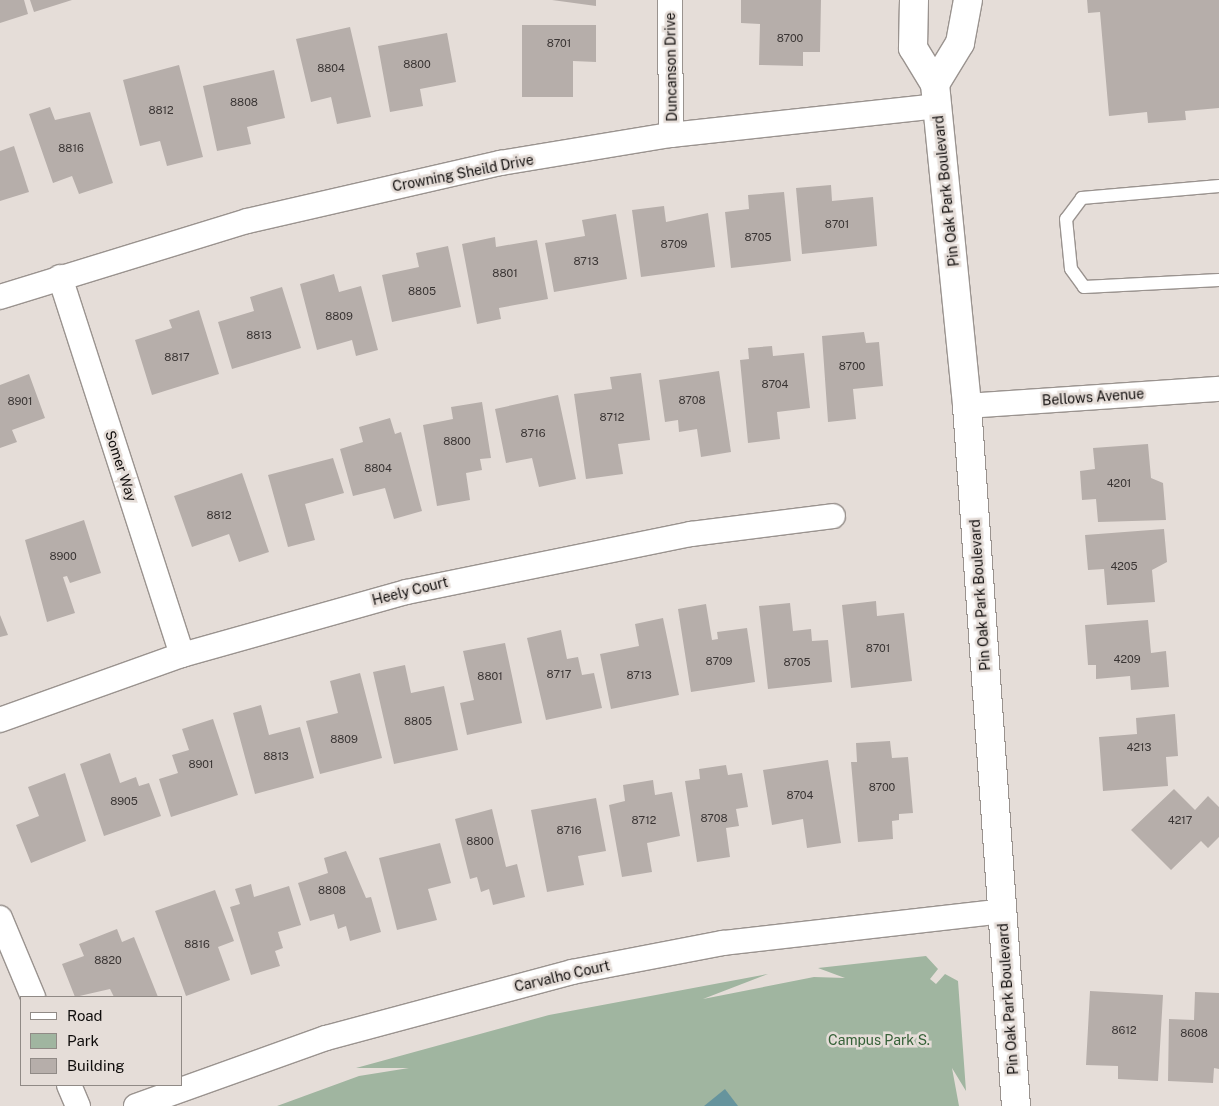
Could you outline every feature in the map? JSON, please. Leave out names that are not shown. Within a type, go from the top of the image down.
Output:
[{"type":"street","name":"Duncanson Drive","points":[[670,0],[671,135]]},
{"type":"street","name":"Pin Oak Park Boulevard","points":[[914,0],[913,48],[936,95],[967,406],[1016,1106]]},
{"type":"street","points":[[936,95],[960,44],[968,0]]},
{"type":"street","name":"Crowning Sheild Drive","points":[[0,297],[247,221],[374,190],[671,135],[936,95]]},
{"type":"street","name":"Somer Way","points":[[60,277],[182,655]]},
{"type":"street","name":"Bellows Avenue","points":[[967,406],[1219,388]]},
{"type":"street","name":"Heely Court","points":[[0,720],[182,655],[406,592],[519,566],[691,534],[833,516]]},
{"type":"street","name":"Carvalho Court","points":[[136,1106],[326,1038],[572,972],[732,942],[1002,910]]},
{"type":"street","points":[[0,918],[33,996]]},
{"type":"street","points":[[69,1086],[78,1106]]},
{"type":"lane","points":[[1219,186],[1082,198],[1066,219],[1071,269],[1084,287],[1219,280]]},
{"type":"green space","name":"Campus Park S.","points":[[926,956],[938,969],[930,979],[936,984],[945,974],[958,981],[966,1091],[952,1068],[959,1106],[277,1106],[359,1076],[409,1068],[356,1068],[549,1015],[768,974],[703,999],[814,977],[845,978],[818,968]]},
{"type":"water","points":[[725,1089],[738,1106],[704,1106]]},
{"type":"building","points":[[0,0],[24,0],[28,14],[0,23]]},
{"type":"building","points":[[30,0],[72,0],[34,12]]},
{"type":"building","points":[[552,0],[596,0],[596,6]]},
{"type":"building","points":[[741,0],[821,0],[820,52],[803,52],[803,66],[759,65],[760,24],[741,23]]},
{"type":"building","points":[[1087,0],[1219,0],[1219,108],[1185,111],[1186,120],[1148,123],[1147,112],[1109,116],[1100,12],[1088,13]]},
{"type":"building","points":[[522,25],[596,25],[596,62],[573,61],[573,97],[522,97]]},
{"type":"building","points":[[350,27],[371,117],[337,124],[331,97],[311,102],[296,39]]},
{"type":"building","points":[[447,33],[456,82],[420,89],[423,106],[390,112],[378,46]]},
{"type":"building","points":[[179,65],[203,157],[167,166],[160,141],[140,146],[123,80]]},
{"type":"building","points":[[274,70],[285,118],[247,127],[251,144],[217,151],[203,86]]},
{"type":"building","points":[[50,107],[55,120],[90,112],[113,183],[79,194],[72,176],[53,183],[29,114]]},
{"type":"building","points":[[14,146],[29,192],[0,201],[0,151]]},
{"type":"building","points":[[831,185],[832,201],[873,197],[877,246],[802,254],[796,188]]},
{"type":"building","points":[[784,192],[791,261],[731,268],[725,212],[749,209],[748,195]]},
{"type":"building","points":[[664,206],[666,222],[708,213],[715,267],[641,277],[632,210]]},
{"type":"building","points":[[616,214],[627,279],[554,292],[545,243],[585,236],[582,220]]},
{"type":"building","points":[[495,237],[496,247],[537,240],[548,299],[499,308],[501,319],[477,324],[462,244]]},
{"type":"building","points":[[448,246],[461,307],[392,322],[382,275],[419,267],[416,253]]},
{"type":"building","points":[[334,274],[339,292],[361,286],[378,350],[356,356],[352,340],[317,350],[300,284]]},
{"type":"building","points":[[282,287],[301,348],[232,369],[218,322],[254,311],[250,297]]},
{"type":"building","points":[[199,310],[219,374],[152,395],[135,340],[172,328],[169,320]]},
{"type":"building","points":[[864,332],[866,343],[879,342],[883,386],[853,389],[856,419],[828,422],[822,336]]},
{"type":"building","points":[[772,346],[773,356],[804,353],[810,408],[777,412],[780,439],[748,443],[740,360],[749,359],[748,348]]},
{"type":"building","points":[[719,371],[731,452],[701,457],[697,429],[679,432],[678,420],[665,422],[659,380]]},
{"type":"building","points":[[641,373],[650,440],[618,444],[623,474],[586,479],[574,394],[612,389],[610,377]]},
{"type":"building","points":[[29,374],[45,418],[12,430],[17,442],[0,448],[0,385]]},
{"type":"building","points":[[558,395],[576,479],[539,487],[532,458],[506,463],[495,409]]},
{"type":"building","points":[[482,402],[491,458],[480,459],[482,470],[466,473],[470,500],[437,506],[423,425],[453,419],[451,407]]},
{"type":"building","points":[[390,418],[395,434],[401,432],[422,511],[394,519],[385,488],[353,496],[340,449],[363,442],[359,427]]},
{"type":"building","points":[[1148,444],[1151,478],[1163,483],[1166,520],[1098,522],[1096,499],[1082,500],[1080,471],[1095,469],[1093,448]]},
{"type":"building","points":[[333,458],[344,493],[305,504],[315,540],[288,547],[268,475]]},
{"type":"building","points":[[242,473],[269,552],[239,562],[229,534],[192,547],[174,496]]},
{"type":"building","points":[[84,520],[101,573],[70,583],[67,576],[63,577],[75,613],[47,622],[25,540]]},
{"type":"building","points":[[1164,529],[1167,562],[1152,570],[1155,602],[1107,605],[1104,569],[1088,570],[1085,535]]},
{"type":"building","points":[[876,601],[877,616],[904,613],[912,681],[851,688],[842,605]]},
{"type":"building","points":[[790,603],[793,631],[811,629],[812,641],[828,640],[832,682],[768,689],[759,606]]},
{"type":"building","points":[[706,604],[712,640],[718,639],[717,632],[747,628],[755,682],[691,692],[678,609]]},
{"type":"building","points":[[0,615],[8,635],[0,637]]},
{"type":"building","points":[[663,618],[679,695],[611,709],[600,654],[639,646],[635,624]]},
{"type":"building","points":[[1148,620],[1151,653],[1166,651],[1169,687],[1131,690],[1130,676],[1096,679],[1096,665],[1088,665],[1085,625]]},
{"type":"building","points":[[561,630],[567,659],[578,657],[582,675],[594,673],[602,708],[546,720],[527,638]]},
{"type":"building","points":[[505,643],[522,723],[467,735],[460,703],[474,700],[463,651]]},
{"type":"building","points":[[405,665],[411,693],[444,686],[458,750],[394,764],[373,672]]},
{"type":"building","points":[[360,673],[382,758],[320,774],[306,721],[338,713],[330,681]]},
{"type":"building","points":[[261,705],[269,735],[300,727],[314,778],[255,794],[233,713]]},
{"type":"building","points":[[1175,714],[1178,756],[1166,757],[1168,786],[1103,791],[1099,737],[1137,734],[1136,718]]},
{"type":"building","points":[[213,719],[238,795],[171,817],[159,779],[178,773],[172,755],[189,750],[182,729]]},
{"type":"building","points":[[890,741],[892,758],[908,757],[913,813],[899,814],[899,820],[892,821],[893,839],[858,842],[851,762],[857,762],[856,743]]},
{"type":"building","points":[[110,753],[120,783],[136,777],[139,786],[149,783],[161,816],[104,836],[80,764]]},
{"type":"building","points":[[828,760],[841,843],[807,848],[803,819],[772,825],[763,770]]},
{"type":"building","points":[[726,765],[728,775],[742,773],[748,807],[736,809],[739,826],[726,828],[730,857],[697,862],[685,781],[700,779],[699,769]]},
{"type":"building","points":[[65,773],[86,841],[31,863],[16,825],[39,816],[28,787]]},
{"type":"building","points":[[653,780],[655,795],[672,792],[680,836],[647,843],[652,872],[622,877],[609,805],[625,801],[623,785]]},
{"type":"building","points":[[1174,789],[1195,810],[1208,796],[1219,807],[1219,837],[1208,848],[1201,841],[1171,870],[1131,830]]},
{"type":"building","points":[[596,798],[606,851],[578,856],[584,885],[547,892],[531,810]]},
{"type":"building","points":[[492,809],[506,867],[517,864],[525,897],[493,905],[489,889],[481,892],[477,877],[470,879],[455,819]]},
{"type":"building","points":[[440,843],[451,883],[428,889],[437,920],[397,930],[379,858]]},
{"type":"building","points":[[346,851],[366,898],[371,897],[381,932],[350,941],[346,926],[338,929],[334,914],[310,921],[298,883],[328,873],[324,858]]},
{"type":"building","points":[[251,884],[254,897],[289,886],[301,925],[278,932],[283,948],[275,951],[280,966],[251,975],[230,907],[240,904],[235,889]]},
{"type":"building","points":[[215,890],[234,941],[218,947],[230,980],[186,996],[155,911]]},
{"type":"building","points":[[117,929],[122,942],[134,937],[158,996],[114,996],[110,989],[75,996],[62,964],[84,956],[79,944]]},
{"type":"building","points":[[1090,991],[1163,995],[1158,1081],[1118,1079],[1118,1066],[1086,1065]]},
{"type":"building","points":[[1195,992],[1219,993],[1219,1069],[1214,1068],[1213,1083],[1168,1081],[1169,1019],[1194,1020]]}]
